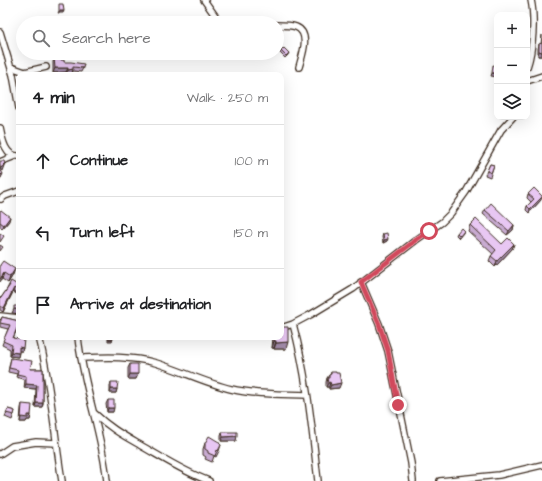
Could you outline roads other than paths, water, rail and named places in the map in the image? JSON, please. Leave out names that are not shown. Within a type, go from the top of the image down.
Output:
[{"type":"street","points":[[204,0],[215,16]]},
{"type":"street","points":[[530,60],[533,19],[531,0]]},
{"type":"street","points":[[284,25],[294,26],[303,32],[304,48],[299,68]]},
{"type":"street","points":[[0,32],[11,67],[16,93]]},
{"type":"street","points":[[11,67],[25,72],[46,67]]},
{"type":"street","points":[[530,80],[542,76]]},
{"type":"street","points":[[284,327],[293,324],[353,289],[439,224],[451,213],[474,180],[501,130],[510,120]]},
{"type":"street","points":[[0,128],[6,148],[10,153],[16,156]]},
{"type":"street","points":[[0,162],[16,156]]},
{"type":"street","points":[[1,200],[5,196],[16,192]]},
{"type":"street","points":[[361,282],[379,324],[388,351],[411,463],[413,481]]},
{"type":"street","points":[[0,316],[16,318]]},
{"type":"street","points":[[293,324],[299,343],[314,434],[318,481]]},
{"type":"street","points":[[40,340],[46,365],[62,481]]},
{"type":"street","points":[[78,340],[83,370],[103,452],[107,481]]},
{"type":"street","points":[[81,358],[132,358],[158,364],[232,389],[257,393],[307,395]]},
{"type":"street","points":[[94,413],[123,436],[140,444],[175,466],[209,481]]},
{"type":"street","points":[[0,454],[12,446],[36,442],[56,443]]},
{"type":"street","points":[[440,481],[479,479],[542,465]]}]
